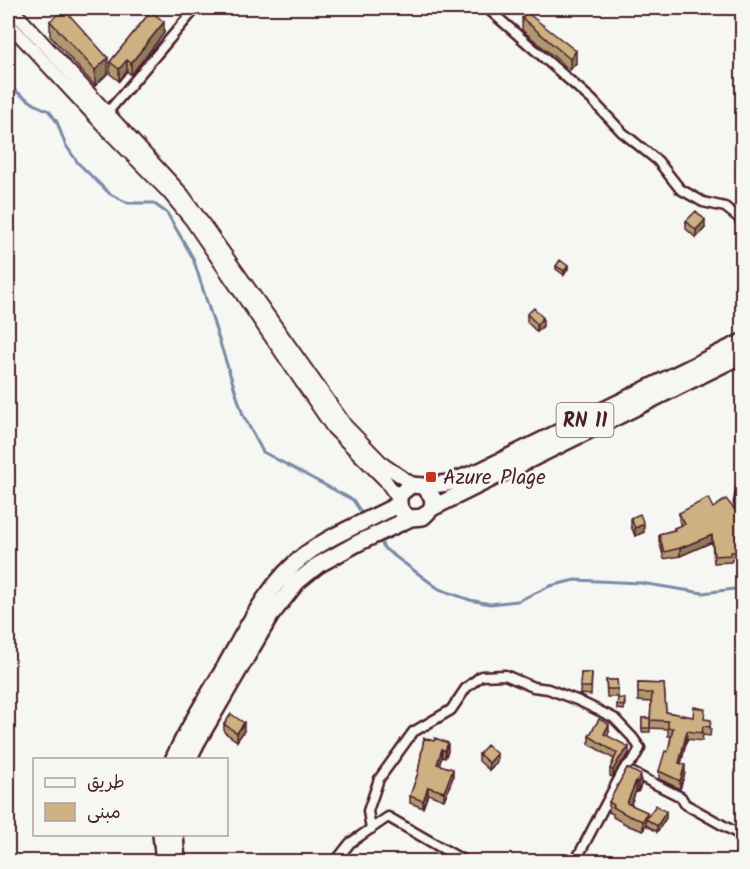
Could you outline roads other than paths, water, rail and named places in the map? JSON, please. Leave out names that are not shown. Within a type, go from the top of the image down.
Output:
[{"type":"highway","name":"RN 11","points":[[419,486],[448,483],[477,473],[742,342]]},
{"type":"highway","name":"RN 11","points":[[432,508],[742,355]]},
{"type":"highway","points":[[173,758],[186,732],[270,591],[293,566],[306,555],[352,527],[395,505],[402,491],[419,486],[433,498],[432,508],[423,517],[411,518],[318,565],[287,592],[189,758]]},
{"type":"highway","points":[[395,505],[411,518]]},
{"type":"highway","points":[[160,836],[164,861]]},
{"type":"highway","points":[[175,836],[177,861]]},
{"type":"main road","points":[[11,8],[183,195],[346,426],[384,465],[419,486]]},
{"type":"main road","points":[[8,23],[169,193],[192,221],[333,428],[390,486],[395,505]]},
{"type":"street","points":[[107,113],[196,8]]},
{"type":"street","points":[[487,8],[592,100],[622,132],[658,161],[680,189],[703,202],[725,207],[739,218],[742,225]]},
{"type":"street","points":[[742,488],[739,503],[742,510]]},
{"type":"street","points":[[371,829],[368,811],[379,779],[413,732],[451,710],[466,688],[481,676],[506,675],[533,687],[548,689],[579,701],[614,718],[639,748],[634,759],[624,769],[575,861]]},
{"type":"street","points":[[624,769],[681,797],[685,804],[742,836]]},
{"type":"street","points":[[335,861],[350,843],[388,818],[463,861]]},
{"type":"waterway","points":[[8,86],[49,111],[57,122],[65,144],[78,163],[110,194],[128,203],[153,203],[167,213],[193,258],[243,415],[263,452],[353,500],[363,515]]},
{"type":"waterway","points":[[378,538],[385,549],[439,589],[470,600],[490,604],[518,601],[550,586],[575,580],[641,583],[703,593],[742,588]]},
{"type":"place","name":"Azure Plage","points":[[431,477]]}]
